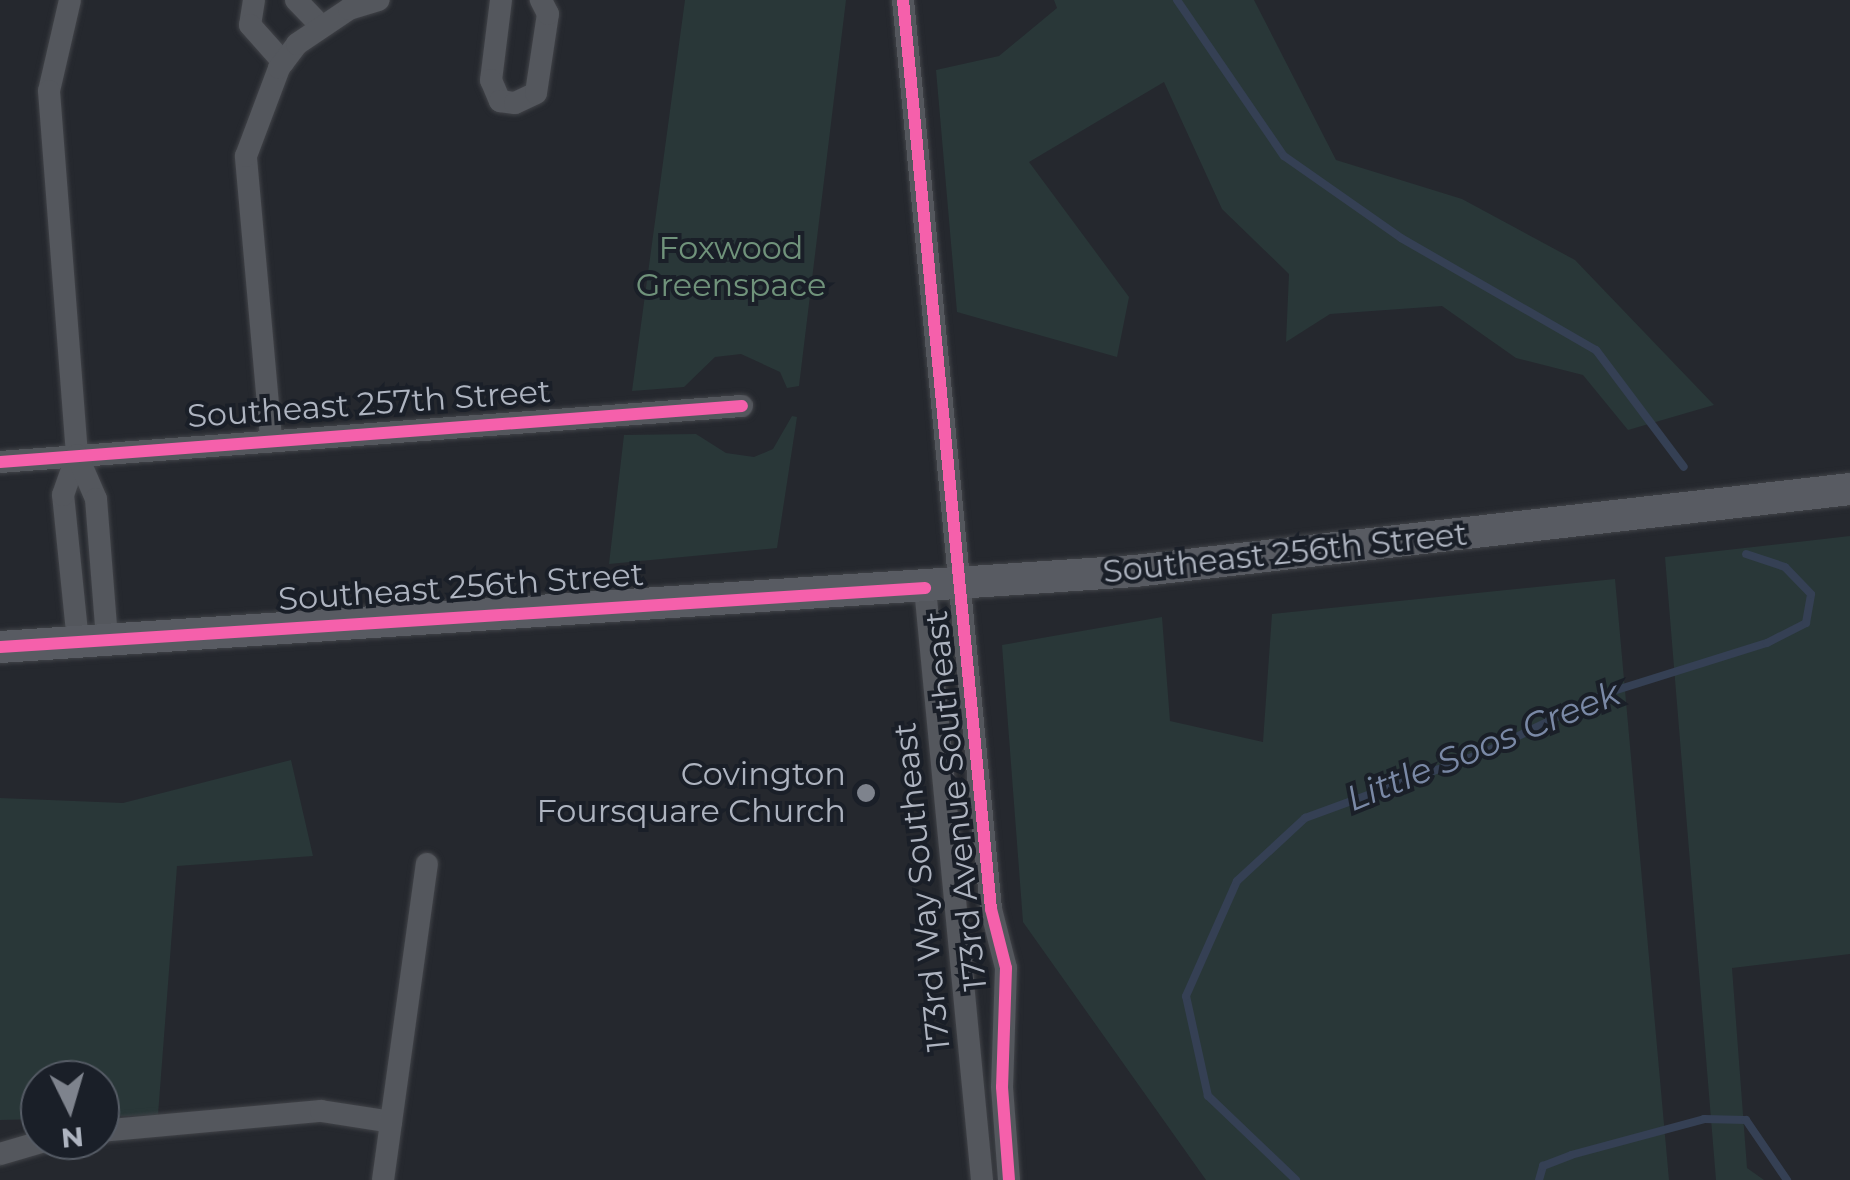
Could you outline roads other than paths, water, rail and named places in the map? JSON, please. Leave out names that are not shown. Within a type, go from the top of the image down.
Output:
[{"type":"main road","name":"Southeast 256th Street","points":[[0,647],[925,588],[1154,569],[1850,489]]},
{"type":"street","points":[[70,0],[49,90],[76,455],[96,499],[93,641]]},
{"type":"street","points":[[254,0],[250,26],[284,62]]},
{"type":"street","points":[[296,0],[321,26]]},
{"type":"street","points":[[272,438],[246,169],[284,62],[321,26],[380,0]]},
{"type":"street","points":[[501,0],[491,80],[500,101],[515,104],[536,93],[548,14],[541,0]]},
{"type":"street","name":"173rd Avenue Southeast","points":[[903,0],[991,909],[1006,968],[1002,1086],[1009,1180]]},
{"type":"street","name":"Southeast 257th Street","points":[[0,462],[272,438],[742,406]]},
{"type":"street","points":[[76,455],[63,495],[93,641]]},
{"type":"street","name":"173rd Way Southeast","points":[[925,588],[982,1180]]},
{"type":"street","points":[[383,1180],[427,864]]},
{"type":"street","points":[[120,1129],[321,1111],[391,1122]]},
{"type":"waterway","name":"Little Soos Creek","points":[[1177,0],[1284,156],[1401,238],[1596,350],[1684,467]]},
{"type":"waterway","name":"Little Soos Creek","points":[[1296,1180],[1208,1096],[1186,996],[1237,881],[1305,818],[1483,753],[1607,693],[1767,643],[1806,623],[1811,594],[1785,567],[1746,554]]},
{"type":"waterway","name":"Little Soos Creek","points":[[1539,1180],[1543,1166],[1571,1155],[1704,1119],[1746,1120],[1787,1180]]},
{"type":"place","name":"Covington Foursquare Church","points":[[866,793]]},
{"type":"park label","name":"Foxwood Greenspace","points":[[731,268]]}]
